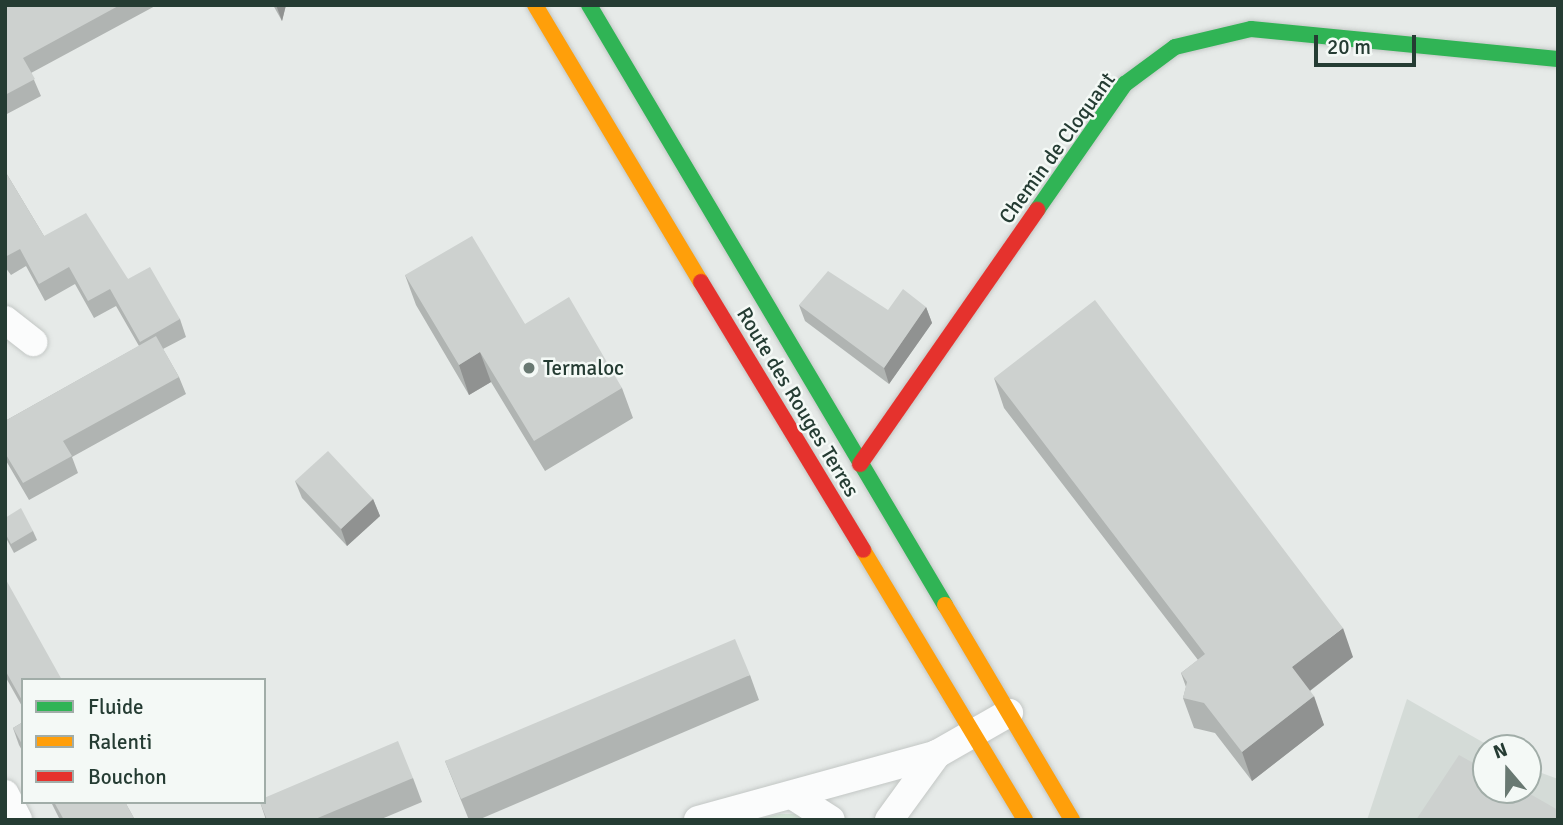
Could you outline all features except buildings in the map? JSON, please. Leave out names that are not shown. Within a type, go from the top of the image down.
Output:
[{"type":"main road","name":"Route des Rouges Terres","points":[[535,5],[1025,820]]},
{"type":"main road","name":"Route des Rouges Terres","points":[[589,5],[1072,820]]},
{"type":"main road","name":"Chemin de Cloquant","points":[[860,464],[1125,84],[1175,47],[1251,29],[1558,59]]},
{"type":"street","points":[[5,320],[33,342]]},
{"type":"street","points":[[698,820],[937,754],[1009,713]]},
{"type":"street","points":[[889,820],[937,754]]},
{"type":"street","points":[[5,794],[18,820]]},
{"type":"street","points":[[792,795],[831,820]]},
{"type":"shaded area","points":[[1407,699],[1472,736],[1472,804],[1542,804],[1542,773],[1558,779],[1558,820],[1367,820]]},
{"type":"green space","points":[[779,814],[795,814],[811,820],[754,820]]},
{"type":"traffic: fast","points":[[589,5],[945,605]]},
{"type":"traffic: fast","points":[[1037,210],[1125,84],[1175,47],[1251,29],[1558,59]]},
{"type":"traffic: slow","points":[[535,5],[701,282]]},
{"type":"traffic: slow","points":[[863,550],[1025,820]]},
{"type":"traffic: slow","points":[[945,605],[1072,820]]},
{"type":"traffic: jam","points":[[860,464],[1037,210]]},
{"type":"traffic: jam","points":[[701,282],[863,550]]},
{"type":"place","name":"Termaloc","points":[[529,368]]}]
